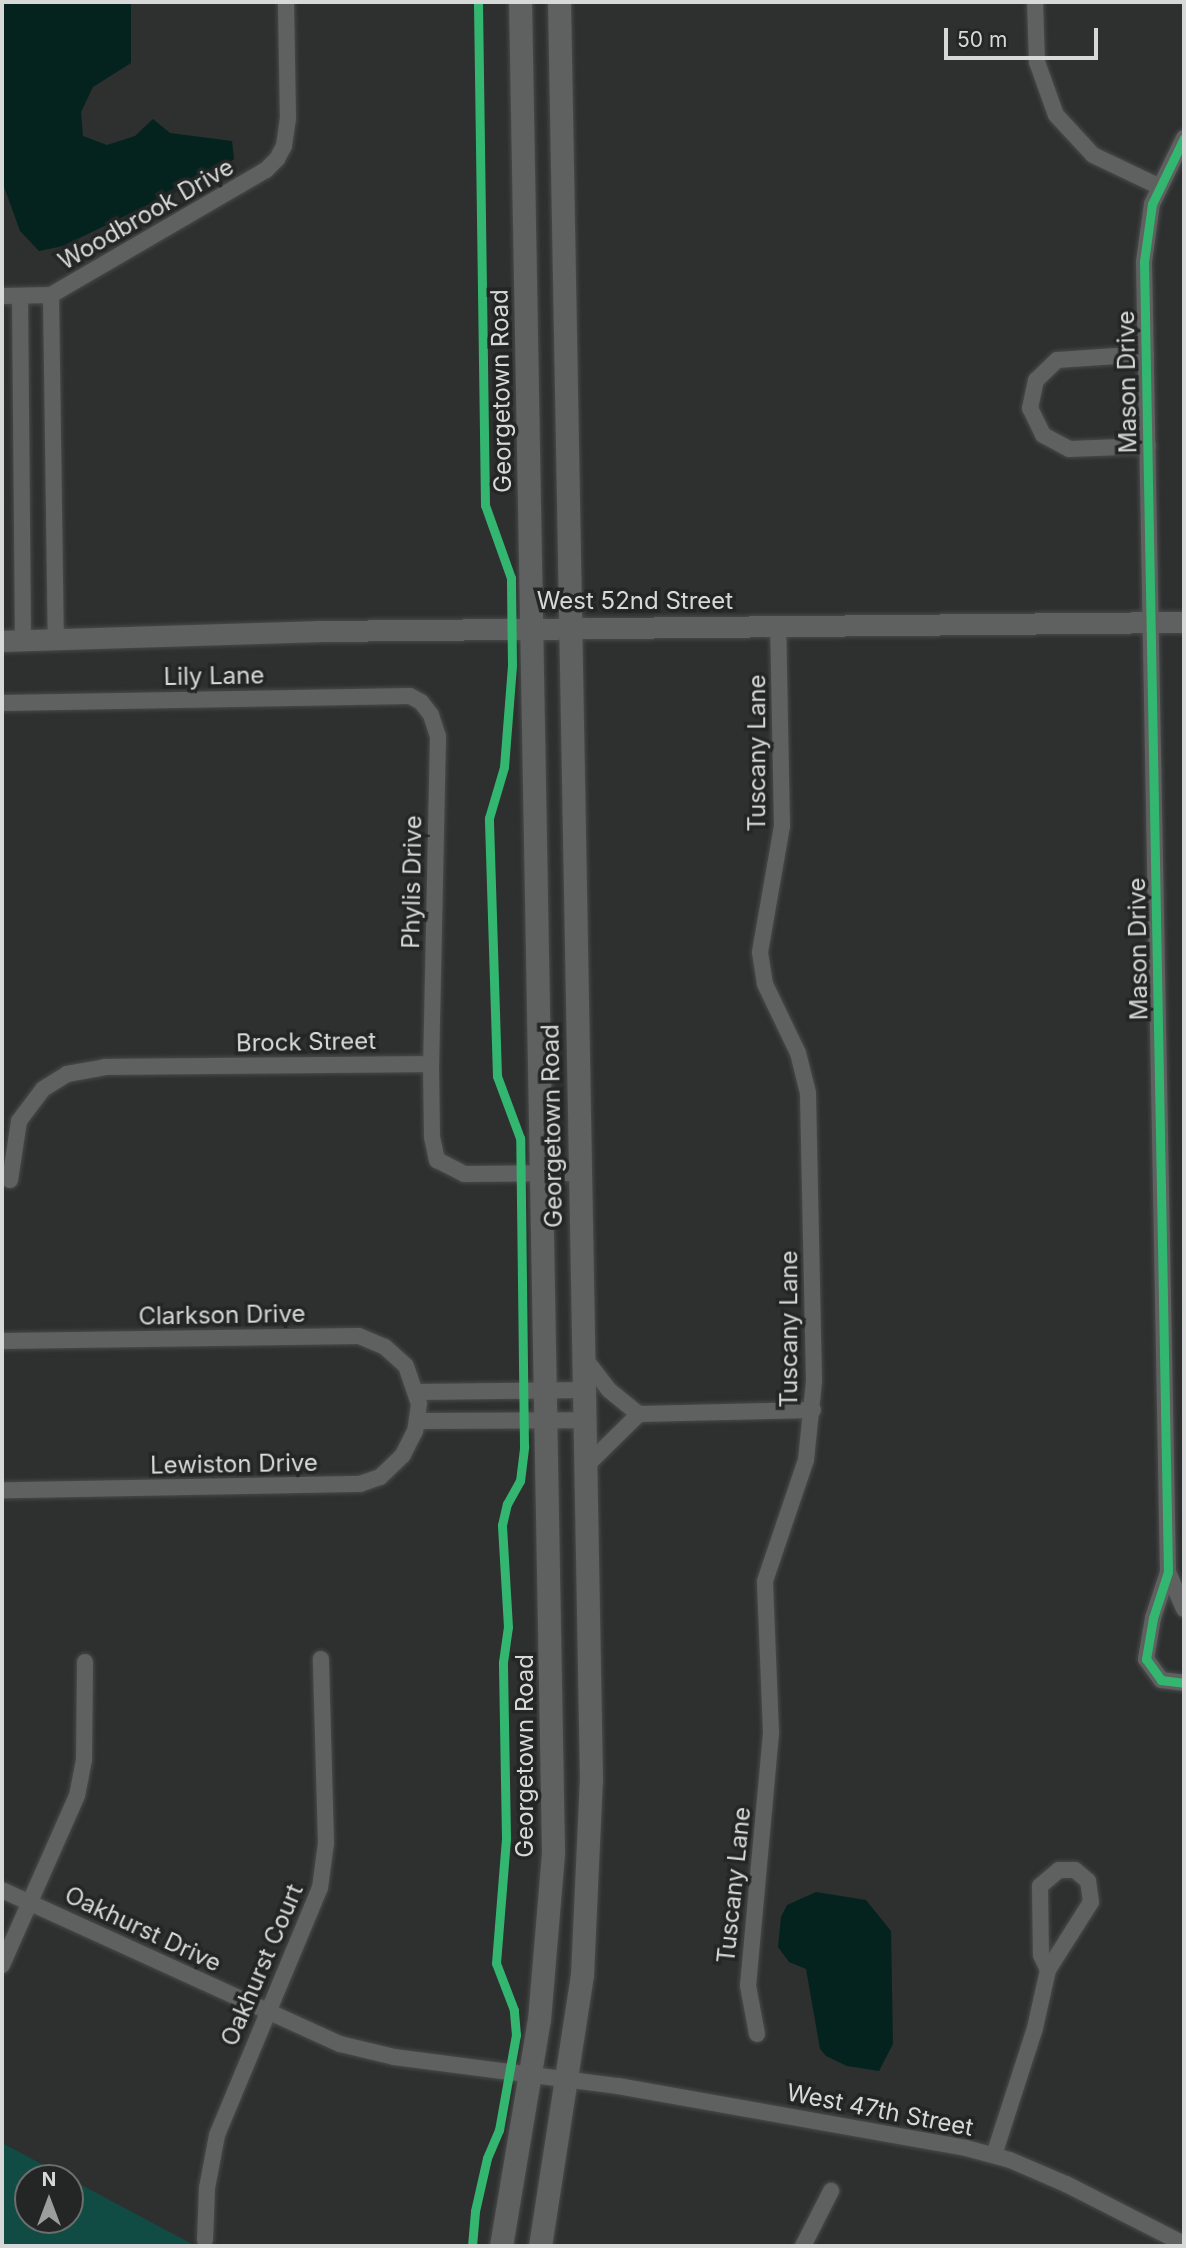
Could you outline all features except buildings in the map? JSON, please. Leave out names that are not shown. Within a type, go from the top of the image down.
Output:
[{"type":"main road","name":"Georgetown Road","points":[[520,2],[553,1852],[549,2078],[540,2246]]},
{"type":"main road","name":"Georgetown Road","points":[[501,2246],[549,2078],[582,1975],[590,1851],[559,2]]},
{"type":"street","name":"Woodbrook Drive","points":[[56,640],[51,296],[242,184],[277,159],[284,146],[288,119],[286,2]]},
{"type":"street","points":[[1035,2],[1037,62],[1056,114],[1093,155],[1158,186]]},
{"type":"street","name":"Mason Drive","points":[[1184,138],[1158,186],[1145,246],[1168,1572],[1153,1618],[1146,1659],[1161,1680],[1184,1683]]},
{"type":"street","points":[[2,296],[51,296]]},
{"type":"street","points":[[20,296],[23,640]]},
{"type":"street","points":[[1146,354],[1058,360],[1036,380],[1030,408],[1043,435],[1059,446],[1148,446]]},
{"type":"street","name":"West 52nd Street","points":[[2,641],[531,628],[1184,622]]},
{"type":"street","name":"Tuscany Lane","points":[[757,2034],[748,1973],[771,1732],[765,1581],[806,1460],[813,1410],[808,1093],[798,1053],[765,984],[760,952],[782,826],[778,626]]},
{"type":"street","name":"Lily Lane","points":[[2,703],[410,696],[424,705]]},
{"type":"street","name":"Phylis Drive","points":[[424,705],[438,736],[431,1064]]},
{"type":"street","points":[[431,1064],[432,1138],[441,1165],[464,1174],[579,1173]]},
{"type":"street","name":"Brock Street","points":[[10,1180],[19,1121],[43,1089],[67,1073],[104,1067],[431,1064]]},
{"type":"street","name":"Clarkson Drive","points":[[2,1341],[359,1336],[396,1356],[418,1405]]},
{"type":"street","points":[[583,1356],[609,1390],[639,1414],[813,1410]]},
{"type":"street","points":[[418,1405],[545,1390],[584,1390]]},
{"type":"street","points":[[418,1405],[545,1420],[584,1420]]},
{"type":"street","name":"Lewiston Drive","points":[[2,1490],[360,1484],[380,1477],[396,1463],[410,1444],[418,1405]]},
{"type":"street","points":[[585,1467],[639,1414]]},
{"type":"street","name":"Mason Drive","points":[[1168,1572],[1184,1609]]},
{"type":"street","name":"Oakhurst Court","points":[[205,2240],[206,2188],[215,2142],[267,2011],[309,1921],[324,1869],[321,1659]]},
{"type":"street","points":[[2,1965],[69,1820],[80,1783],[85,1662]]},
{"type":"street","points":[[993,2155],[1035,2028],[1048,1970],[1091,1902],[1088,1881],[1075,1870],[1059,1870],[1040,1886],[1041,1955],[1048,1970]]},
{"type":"street","name":"Oakhurst Drive","points":[[2,1890],[267,2011],[365,2051],[549,2078]]},
{"type":"street","name":"West 47th Street","points":[[549,2078],[919,2138],[993,2155],[1066,2184],[1184,2244]]},
{"type":"street","points":[[803,2246],[831,2191]]},
{"type":"shaded area","points":[[2,2],[131,2],[131,63],[93,87],[81,112],[83,136],[107,145],[135,136],[153,119],[170,133],[232,141],[234,159],[222,169],[63,246],[39,251],[20,231],[2,181]]},
{"type":"shaded area","points":[[816,1892],[866,1900],[891,1931],[893,2044],[879,2071],[847,2066],[826,2056],[820,2049],[806,1969],[789,1962],[778,1947],[781,1917],[787,1905]]},
{"type":"shaded area","points":[[2,2143],[42,2164],[14,2164],[14,2234],[84,2234],[84,2186],[196,2246],[2,2246]]},
{"type":"cycle path","points":[[472,2246],[475,2211],[487,2158],[499,2130],[516,2035],[514,2010],[496,1963],[506,1838],[503,1662],[508,1627],[502,1525],[507,1504],[520,1481],[524,1446],[520,1138],[497,1076],[489,818],[504,767],[512,665],[511,578],[485,505],[478,2]]},
{"type":"cycle path","points":[[1184,138],[1152,204],[1144,262],[1168,1572],[1153,1618],[1146,1659],[1161,1680],[1184,1683]]}]
